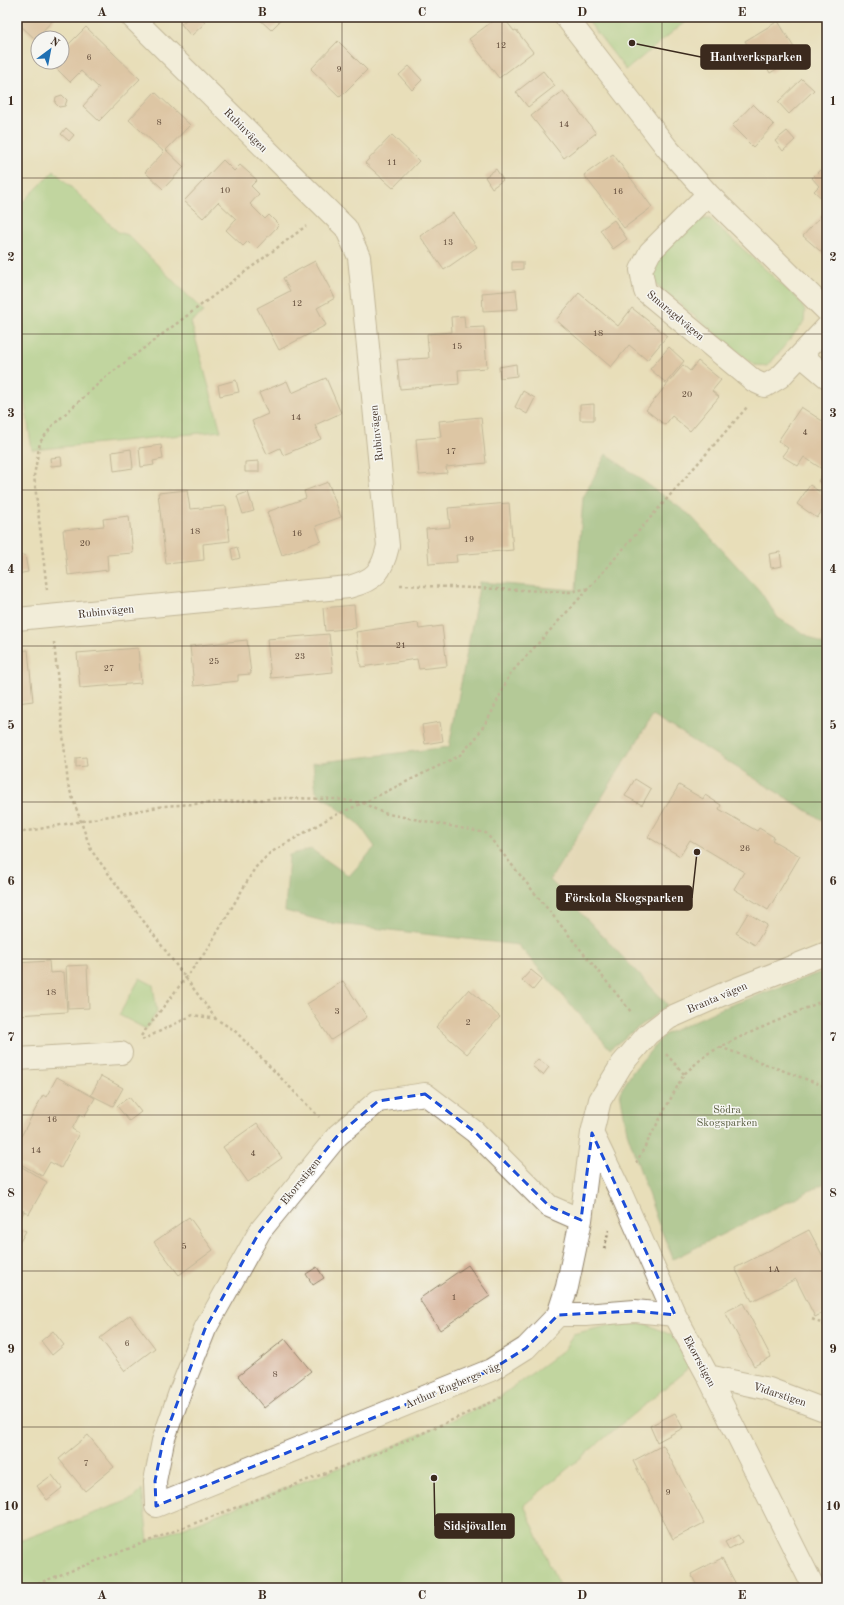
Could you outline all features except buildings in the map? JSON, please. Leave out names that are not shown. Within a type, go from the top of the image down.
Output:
[{"type":"street","name":"Rubinvägen","points":[[17,619],[52,617],[349,587],[367,582],[378,571],[384,561],[388,546],[359,257],[346,228],[132,17]]},
{"type":"street","points":[[566,17],[667,148],[708,194],[827,311]]},
{"type":"street","name":"Smaragdvägen","points":[[708,194],[650,252],[641,270],[645,291],[754,381],[766,386]]},
{"type":"street","points":[[766,386],[780,377],[827,327]]},
{"type":"street","points":[[801,355],[827,378]]},
{"type":"street","name":"Branta vägen","points":[[622,1064],[648,1034],[669,1018],[721,995],[827,953]]},
{"type":"street","points":[[17,1059],[128,1049]]},
{"type":"street","name":"Arthur Engbergs väg","points":[[156,1506],[491,1370],[526,1348],[558,1315],[567,1287],[581,1220],[592,1132],[600,1100],[622,1064]]},
{"type":"street","name":"Ekorrstigen","points":[[156,1506],[155,1481],[163,1441],[180,1392],[205,1329],[260,1231],[338,1135],[378,1101],[425,1094],[475,1132],[549,1206],[581,1220]]},
{"type":"street","name":"Ekorrstigen","points":[[592,1132],[675,1315],[708,1376],[814,1588]]},
{"type":"street","points":[[558,1315],[585,1315],[635,1310],[675,1315]]},
{"type":"street","name":"Vidarstigen","points":[[708,1376],[769,1388],[827,1411]]},
{"type":"path","points":[[216,1019],[90,850],[80,822],[68,785],[52,617],[48,597],[34,476],[40,442],[52,425],[107,376],[327,210]]},
{"type":"path","points":[[128,1049],[207,950],[255,868],[270,853],[331,817],[459,756],[476,738],[491,714],[510,674],[589,588],[766,386]]},
{"type":"path","points":[[378,571],[397,585],[570,592],[589,588]]},
{"type":"path","points":[[17,833],[164,806],[284,798],[337,799],[363,803],[383,813],[486,833],[648,1034]]},
{"type":"path","points":[[601,1256],[620,1191],[684,1074],[707,1054],[720,1047],[827,999]]},
{"type":"path","points":[[128,1049],[193,1014],[216,1019],[234,1030],[338,1135]]},
{"type":"path","points":[[720,1047],[827,1087]]},
{"type":"path","points":[[812,1319],[827,1326]]},
{"type":"path","points":[[26,1588],[383,1451],[494,1401],[506,1392]]},
{"type":"highlighted area","points":[[425,1094],[475,1132],[549,1206],[581,1220],[592,1133],[675,1315],[635,1311],[558,1315],[526,1348],[491,1370],[156,1506],[155,1481],[163,1441],[205,1329],[260,1231],[338,1135],[378,1101]]},
{"type":"shaded area","points":[[653,716],[827,823],[827,940],[726,978],[668,1005],[550,880]]},
{"type":"green space","points":[[585,17],[691,17],[626,70]]},
{"type":"green space","points":[[54,171],[118,232],[128,235],[204,312],[191,322],[221,431],[32,450],[17,351],[17,208]]},
{"type":"green space","points":[[698,219],[710,219],[799,300],[805,311],[804,322],[768,366],[754,365],[653,282],[650,270],[655,259]]},
{"type":"green space","points":[[606,454],[690,515],[760,591],[778,618],[827,647],[827,823],[653,716],[550,880],[668,1005],[610,1049],[518,945],[330,923],[285,911],[289,855],[311,849],[349,876],[375,847],[358,823],[316,792],[313,763],[449,747],[480,582],[576,590],[583,498]]},
{"type":"green space","name":"Södra Skogsparken","points":[[827,970],[827,1182],[673,1259],[657,1220],[627,1132],[620,1092],[633,1071],[664,1035],[720,1009]]},
{"type":"green space","points":[[140,978],[153,985],[157,1012],[146,1029],[119,1015]]},
{"type":"green space","points":[[636,1319],[673,1336],[691,1366],[524,1505],[560,1588],[17,1588],[17,1542],[132,1499],[142,1489],[148,1541],[383,1451],[494,1401],[565,1349],[573,1334]]},
{"type":"place","name":"Hantverksparken","points":[[632,43]]},
{"type":"place","name":"Förskola Skogsparken","points":[[697,852]]},
{"type":"place","name":"Sidsjövallen","points":[[434,1478]]}]
